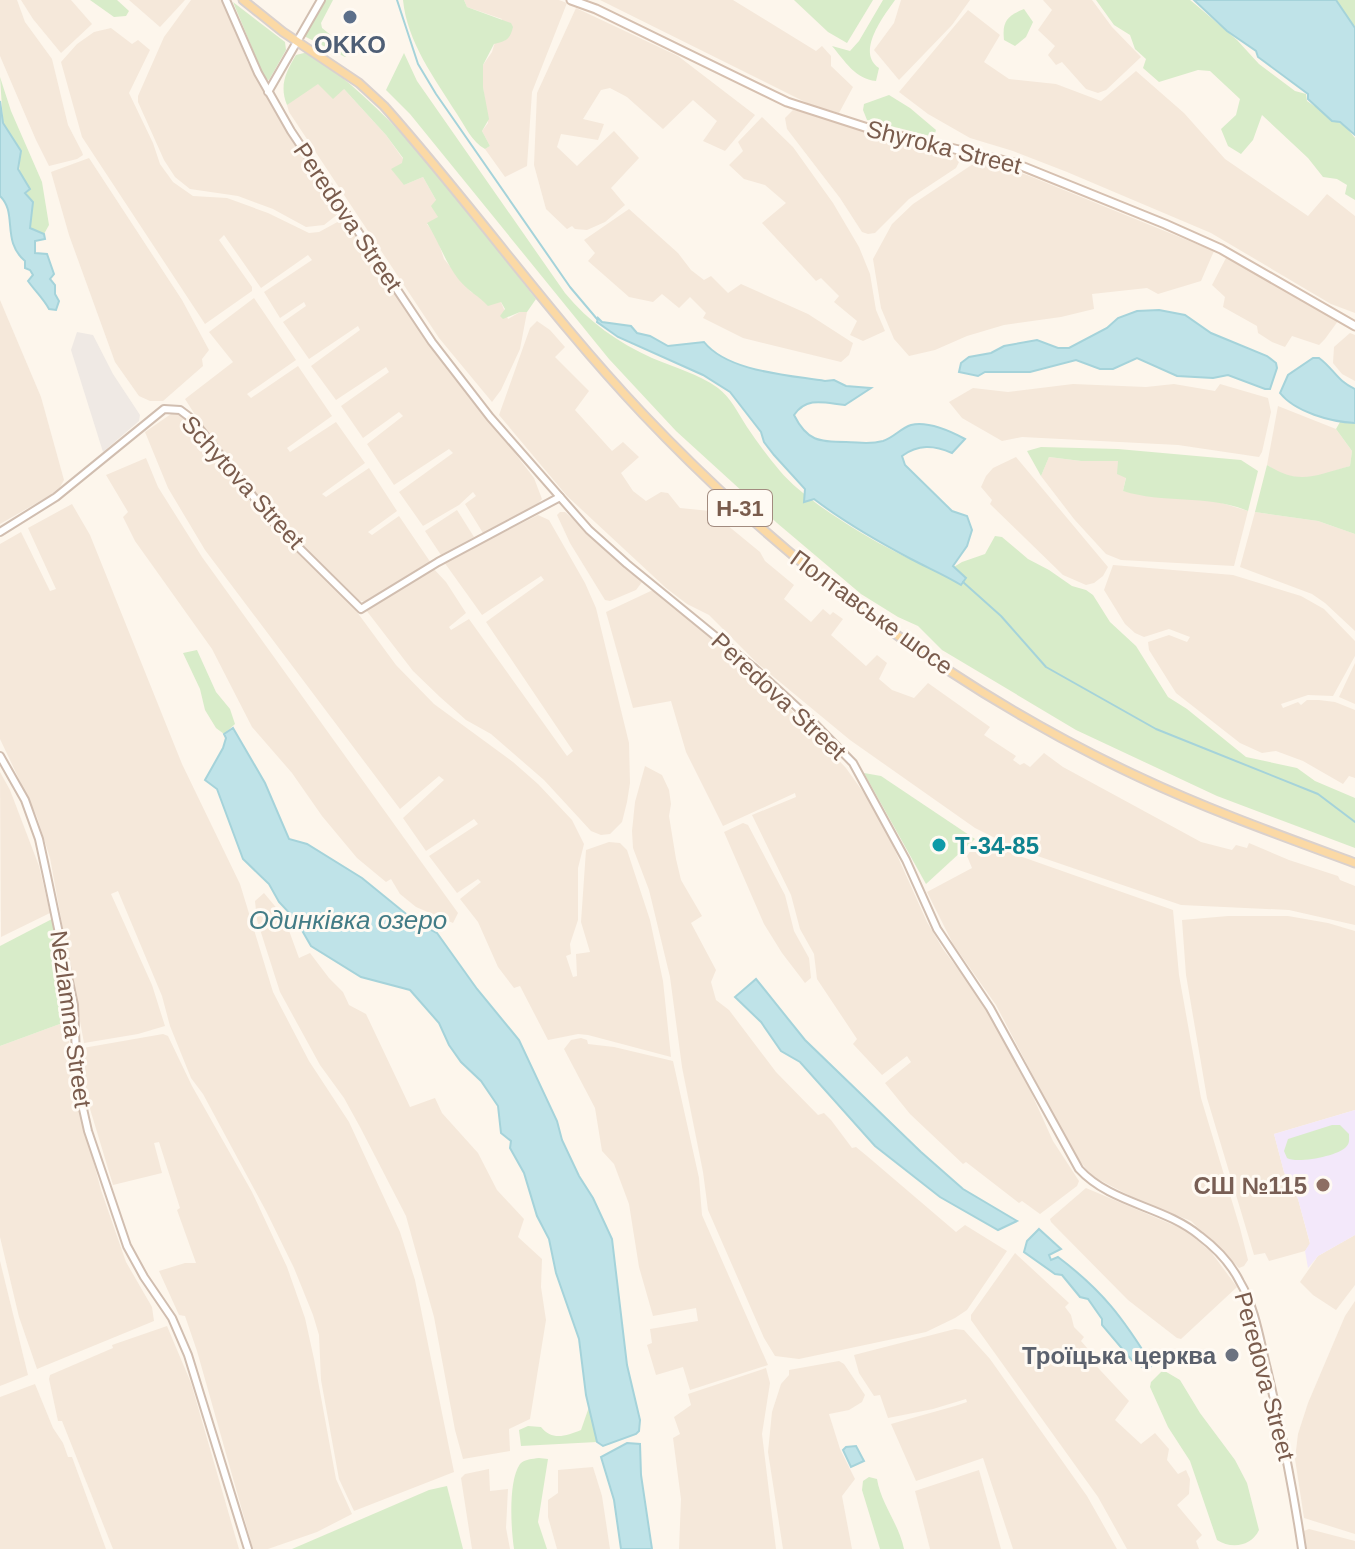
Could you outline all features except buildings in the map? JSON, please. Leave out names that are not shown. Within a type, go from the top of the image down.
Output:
[{"type":"main road","name":"Полтавське шосе","points":[[243,0],[359,83],[384,106],[642,413],[732,502],[844,596],[929,656],[1079,747],[1214,809],[1355,863]]},
{"type":"main road","name":"Shyroka Street","points":[[571,0],[596,9],[787,102],[874,130],[985,154],[1071,185],[1221,249],[1355,326]]},
{"type":"street","name":"Peredova Street","points":[[226,0],[268,92],[291,131],[432,342],[490,417],[617,556],[753,667],[853,763],[906,860],[937,929],[990,1008],[1079,1169],[1096,1185],[1191,1229],[1216,1249],[1233,1270],[1248,1299],[1262,1348],[1285,1447],[1302,1549]]},
{"type":"street","points":[[268,92],[321,0]]},
{"type":"street","name":"Schytova Street","points":[[0,532],[56,497],[143,424],[164,409],[172,408],[192,419],[274,523],[361,609],[438,562],[560,497]]},
{"type":"street","name":"Nezlamna Street","points":[[0,756],[25,800],[39,839],[74,1005],[77,1082],[88,1131],[127,1246],[172,1318],[188,1355],[248,1549]]},
{"type":"shaded area","points":[[0,0],[17,0],[25,22],[52,59],[68,125],[83,155],[77,159],[49,166],[36,140],[0,56]]},
{"type":"shaded area","points":[[21,0],[71,0],[92,24],[61,53]]},
{"type":"shaded area","points":[[129,0],[185,0],[160,27]]},
{"type":"shaded area","points":[[191,0],[222,0],[248,63],[338,214],[324,225],[306,227],[273,209],[238,196],[190,189],[175,177],[164,160],[138,96],[164,37]]},
{"type":"shaded area","points":[[464,0],[559,0],[567,3],[532,92],[527,166],[505,177],[485,149],[490,146],[482,131],[488,123],[483,65],[492,52],[502,19],[467,7]]},
{"type":"shaded area","points":[[600,0],[733,0],[816,51],[822,46],[831,56],[831,66],[853,87],[839,113],[811,105]]},
{"type":"shaded area","points":[[901,0],[970,0],[952,25],[899,80],[874,50],[894,23]]},
{"type":"shaded area","points":[[1043,0],[1092,0],[1112,27],[1141,57],[1106,90],[1098,93],[1086,89],[1062,62],[1056,65],[1048,55],[1055,46],[1038,30],[1052,10]]},
{"type":"shaded area","points":[[576,8],[678,56],[755,115],[725,151],[703,141],[717,121],[693,100],[663,129],[627,97],[610,88],[601,90],[583,119],[604,124],[598,140],[561,134],[557,147],[577,166],[614,131],[639,158],[611,188],[625,205],[605,222],[587,230],[572,226],[567,229],[546,209],[534,165],[537,93]]},
{"type":"shaded area","points":[[968,10],[1000,35],[984,62],[1009,79],[1056,84],[1101,101],[1136,71],[1184,113],[1225,159],[1308,216],[1327,194],[1355,216],[1355,313],[1331,304],[1211,233],[1067,172],[970,138],[928,114],[899,92]]},
{"type":"shaded area","points":[[111,28],[132,44],[138,40],[150,50],[129,93],[160,164],[173,182],[193,196],[227,198],[309,233],[319,232],[343,219],[431,344],[534,478],[542,499],[534,508],[483,533],[465,504],[476,496],[473,492],[459,505],[423,526],[399,492],[453,453],[449,449],[394,485],[367,444],[403,416],[399,412],[363,438],[341,406],[389,372],[386,367],[336,400],[311,366],[360,330],[358,326],[309,359],[283,322],[306,306],[304,302],[280,318],[264,292],[312,260],[308,255],[261,288],[224,235],[219,240],[252,291],[205,324],[82,137],[61,62],[77,44],[94,32]]},
{"type":"shaded area","points":[[319,83],[344,89],[386,135],[403,159],[404,185],[423,177],[436,200],[438,218],[427,224],[437,238],[444,259],[471,292],[501,302],[508,319],[520,312],[527,312],[520,349],[492,402],[439,338],[289,112],[287,105],[290,101]]},
{"type":"shaded area","points":[[793,110],[867,132],[959,152],[959,162],[956,168],[909,199],[875,233],[868,234],[862,232],[787,129],[785,118]]},
{"type":"shaded area","points":[[762,117],[793,147],[833,203],[859,247],[870,274],[876,310],[885,331],[863,341],[850,335],[857,321],[834,302],[839,296],[821,278],[816,281],[762,223],[786,203],[765,185],[744,179],[729,165],[743,151],[738,142]]},
{"type":"shaded area","points":[[89,158],[182,300],[209,350],[202,359],[203,366],[163,401],[150,401],[139,396],[115,362],[69,235],[51,172]]},
{"type":"shaded area","points":[[979,160],[1027,175],[1214,251],[1201,281],[1158,294],[1147,288],[1092,294],[1094,309],[1004,325],[909,356],[894,339],[881,308],[873,259],[892,224],[913,204]]},
{"type":"shaded area","points":[[629,209],[704,280],[711,276],[728,293],[741,284],[808,314],[853,343],[849,355],[841,362],[743,338],[703,318],[706,313],[690,297],[679,308],[662,294],[653,302],[629,297],[588,261],[595,253],[584,240]]},
{"type":"shaded area","points":[[1227,256],[1306,299],[1338,321],[1319,345],[1292,336],[1285,347],[1272,342],[1258,333],[1257,326],[1223,307],[1225,297],[1212,285]]},
{"type":"shaded area","points":[[254,298],[296,360],[247,394],[251,398],[298,366],[332,416],[287,448],[290,452],[336,422],[365,463],[322,494],[326,497],[369,468],[397,511],[368,532],[372,535],[399,516],[431,563],[365,602],[357,600],[276,520],[213,443],[185,399],[233,362],[209,332]]},
{"type":"shaded area","points":[[0,300],[41,397],[64,480],[49,496],[0,524]]},
{"type":"shaded area","points":[[537,321],[565,347],[555,357],[589,391],[575,410],[612,451],[623,442],[639,457],[621,473],[633,491],[646,501],[661,492],[668,493],[680,508],[710,511],[794,585],[784,599],[811,622],[823,609],[843,619],[831,635],[866,666],[877,655],[887,663],[879,679],[892,690],[914,698],[928,683],[990,727],[984,735],[1016,756],[1013,760],[1020,765],[1024,763],[1030,767],[1044,753],[1063,767],[1201,842],[1232,850],[1236,845],[1247,848],[1249,843],[1338,876],[1340,880],[1355,886],[1355,925],[1289,910],[1181,905],[1017,849],[975,828],[850,740],[757,663],[709,615],[666,588],[567,496],[499,415],[530,328]]},
{"type":"shaded area","points":[[77,332],[93,335],[113,374],[140,415],[139,421],[103,452],[71,350]]},
{"type":"shaded area","points":[[1350,333],[1355,335],[1355,381],[1342,374],[1333,363],[1334,347]]},
{"type":"shaded area","points":[[1073,384],[1146,387],[1174,384],[1215,391],[1220,384],[1268,398],[1271,412],[1262,452],[1259,457],[1178,445],[1022,437],[1002,441],[962,418],[949,402],[973,388],[1008,392]]},
{"type":"shaded area","points":[[1278,406],[1336,429],[1352,451],[1350,466],[1309,479],[1282,475],[1267,465]]},
{"type":"shaded area","points":[[171,414],[180,414],[190,420],[266,523],[320,572],[357,612],[396,665],[434,704],[513,762],[572,820],[584,844],[578,868],[578,920],[570,944],[571,954],[566,956],[573,977],[577,976],[576,954],[590,952],[581,922],[586,850],[609,842],[620,843],[627,850],[650,920],[663,981],[671,1057],[588,1035],[548,1040],[520,986],[514,988],[498,967],[478,922],[460,899],[481,882],[478,879],[457,893],[429,856],[478,824],[474,819],[426,851],[403,818],[444,780],[439,776],[400,809],[205,550],[168,488],[145,432]]},
{"type":"shaded area","points":[[1016,457],[1108,567],[1094,583],[1086,585],[1063,575],[990,504],[992,500],[981,487],[986,476],[993,468]]},
{"type":"shaded area","points":[[1049,457],[1119,461],[1126,477],[1123,491],[1212,500],[1248,511],[1234,566],[1121,560],[1106,554],[1041,476]]},
{"type":"shaded area","points":[[146,458],[158,487],[202,557],[458,913],[453,923],[416,907],[400,894],[391,879],[386,882],[357,858],[292,773],[252,727],[212,649],[135,541],[123,517],[128,512],[106,475]]},
{"type":"shaded area","points":[[72,504],[90,535],[182,764],[240,884],[273,992],[309,1061],[349,1122],[400,1232],[415,1280],[454,1472],[354,1511],[339,1479],[321,1380],[319,1335],[313,1315],[266,1211],[203,1094],[191,1078],[170,1026],[162,996],[118,891],[111,894],[152,985],[165,1026],[84,1043],[50,858],[37,817],[0,739],[0,544],[21,532],[50,591],[56,589],[28,528]]},
{"type":"shaded area","points":[[457,510],[474,537],[441,555],[425,531]]},
{"type":"shaded area","points":[[565,512],[642,582],[636,590],[610,601],[605,600],[570,543],[557,515]]},
{"type":"shaded area","points":[[1255,512],[1318,521],[1355,534],[1355,631],[1312,594],[1240,567]]},
{"type":"shaded area","points":[[538,515],[549,520],[596,608],[629,743],[627,802],[622,822],[610,834],[591,831],[544,780],[491,734],[466,720],[440,697],[413,671],[366,610],[433,568],[466,613],[449,627],[451,630],[469,619],[567,756],[573,751],[486,622],[544,580],[541,576],[482,615],[444,562]]},
{"type":"shaded area","points":[[1113,565],[1233,575],[1301,596],[1324,609],[1355,641],[1355,656],[1333,696],[1308,695],[1281,704],[1283,708],[1298,702],[1301,705],[1307,700],[1319,700],[1355,710],[1355,778],[1349,776],[1343,784],[1303,761],[1276,751],[1262,753],[1240,743],[1176,693],[1149,650],[1148,642],[1169,635],[1187,642],[1190,637],[1169,629],[1144,637],[1125,624],[1104,590]]},
{"type":"shaded area","points":[[655,589],[777,695],[846,768],[868,799],[888,835],[927,922],[987,1008],[1016,1059],[1053,1141],[1079,1181],[1077,1186],[1040,1214],[1022,1201],[1019,1203],[966,1162],[963,1164],[910,1114],[885,1083],[911,1062],[907,1056],[882,1075],[853,1044],[857,1039],[817,979],[814,954],[800,929],[791,895],[752,815],[796,797],[795,793],[723,826],[686,752],[671,701],[633,708],[606,612]]},
{"type":"shaded area","points":[[1355,663],[1355,704],[1339,697]]},
{"type":"shaded area","points":[[645,766],[662,775],[669,790],[669,816],[676,859],[681,880],[702,916],[691,923],[716,970],[711,982],[716,1000],[729,1010],[776,1072],[818,1115],[824,1113],[831,1120],[852,1148],[856,1147],[956,1232],[965,1225],[1007,1251],[967,1310],[955,1318],[926,1332],[799,1359],[775,1356],[764,1338],[708,1210],[682,1067],[670,977],[649,890],[633,848],[635,802]]},
{"type":"shaded area","points":[[0,772],[39,866],[50,913],[1,937]]},
{"type":"shaded area","points":[[743,823],[748,825],[785,895],[794,931],[809,958],[811,978],[805,983],[764,924],[724,832]]},
{"type":"shaded area","points":[[977,841],[1173,910],[1179,975],[1201,1098],[1240,1228],[1248,1260],[1244,1266],[1239,1268],[1191,1221],[1138,1200],[1092,1176],[1074,1154],[996,1005],[953,944],[927,892],[972,868],[967,856]]},
{"type":"shaded area","points":[[264,893],[284,917],[299,958],[310,953],[343,992],[349,1005],[366,1014],[410,1107],[435,1098],[442,1113],[478,1153],[497,1190],[524,1219],[518,1237],[542,1259],[541,1287],[546,1320],[530,1419],[509,1429],[510,1451],[463,1459],[434,1317],[406,1216],[344,1098],[320,1065],[280,992],[257,920],[255,901]]},
{"type":"shaded area","points":[[1288,916],[1355,931],[1355,1110],[1274,1134],[1284,1172],[1298,1199],[1310,1244],[1305,1251],[1269,1261],[1265,1253],[1254,1255],[1207,1098],[1186,975],[1182,920]]},
{"type":"shaded area","points":[[68,1021],[71,1077],[101,1190],[126,1262],[152,1307],[154,1321],[37,1369],[19,1317],[0,1237],[0,1046]]},
{"type":"shaded area","points":[[163,1034],[168,1036],[192,1086],[252,1192],[287,1267],[305,1318],[336,1479],[352,1514],[317,1532],[268,1549],[253,1549],[197,1351],[185,1316],[179,1315],[159,1271],[196,1263],[177,1210],[180,1208],[159,1142],[154,1143],[162,1173],[113,1185],[84,1089],[79,1060],[83,1048]]},
{"type":"shaded area","points":[[581,1038],[588,1044],[673,1061],[699,1178],[702,1215],[768,1365],[690,1390],[683,1367],[656,1375],[647,1345],[652,1343],[650,1329],[698,1321],[696,1308],[653,1316],[639,1267],[629,1204],[614,1164],[602,1151],[595,1108],[564,1049],[571,1040]]},
{"type":"shaded area","name":"СШ №115","points":[[1355,1110],[1355,1235],[1318,1256],[1308,1268],[1305,1251],[1310,1243],[1298,1199],[1284,1172],[1274,1134]]},
{"type":"shaded area","points":[[1086,1188],[1185,1230],[1211,1252],[1237,1287],[1181,1339],[1177,1338],[1128,1300],[1051,1222],[1050,1219]]},
{"type":"shaded area","points":[[1355,1235],[1355,1285],[1336,1310],[1300,1282],[1318,1256]]},
{"type":"shaded area","points":[[1015,1253],[1069,1303],[1065,1307],[1074,1327],[1084,1337],[1081,1341],[1088,1349],[1087,1356],[1129,1401],[1115,1420],[1141,1444],[1155,1433],[1169,1449],[1167,1460],[1178,1474],[1186,1470],[1190,1479],[1189,1494],[1177,1505],[1202,1535],[1196,1541],[1199,1549],[1127,1549],[1098,1497],[971,1320],[971,1315]]},
{"type":"shaded area","points":[[0,1261],[28,1375],[0,1386]]},
{"type":"shaded area","points":[[1355,1301],[1355,1534],[1304,1518],[1295,1459],[1298,1434],[1308,1403],[1345,1316]]},
{"type":"shaded area","points":[[167,1326],[191,1383],[239,1549],[113,1549],[62,1421],[58,1421],[50,1375],[113,1348],[112,1345]]},
{"type":"shaded area","points":[[955,1329],[964,1330],[990,1359],[1087,1496],[1117,1549],[1013,1549],[983,1458],[916,1481],[891,1424],[967,1402],[966,1399],[888,1418],[880,1395],[874,1396],[859,1373],[854,1355]]},
{"type":"shaded area","points":[[839,1361],[865,1395],[862,1402],[849,1410],[829,1414],[840,1449],[855,1479],[842,1496],[852,1549],[783,1549],[768,1452],[772,1412],[789,1370]]},
{"type":"shaded area","points":[[766,1368],[770,1383],[762,1434],[776,1549],[679,1549],[681,1499],[673,1438],[680,1434],[674,1417],[691,1405],[688,1394]]},
{"type":"shaded area","points":[[35,1384],[53,1428],[68,1457],[72,1457],[106,1549],[0,1549],[0,1397]]},
{"type":"shaded area","points":[[593,1467],[602,1496],[610,1549],[557,1549],[548,1517],[548,1500],[558,1493],[558,1470]]},
{"type":"shaded area","points":[[489,1469],[490,1491],[508,1489],[506,1528],[510,1549],[472,1549],[461,1478],[465,1474]]},
{"type":"shaded area","points":[[979,1470],[1001,1549],[930,1549],[915,1491]]},
{"type":"shaded area","points":[[1309,1529],[1355,1541],[1355,1549],[1306,1549],[1304,1531]]},
{"type":"green space","points":[[90,0],[117,0],[129,11],[126,16],[114,17]]},
{"type":"green space","points":[[324,0],[333,0],[321,23],[322,28],[348,49],[345,57],[304,36],[309,22]]},
{"type":"green space","points":[[403,0],[464,0],[467,7],[511,23],[513,27],[509,37],[494,44],[483,65],[483,87],[489,119],[482,131],[490,146],[485,149],[469,133],[423,60],[410,31]]},
{"type":"green space","points":[[794,0],[873,0],[847,43],[828,32]]},
{"type":"green space","points":[[883,0],[895,0],[871,44],[870,53],[879,68],[876,81],[856,73],[832,46],[850,51]]},
{"type":"green space","points":[[1096,0],[1190,0],[1237,40],[1259,64],[1295,91],[1306,94],[1307,101],[1347,128],[1355,138],[1355,200],[1345,194],[1347,185],[1337,179],[1323,177],[1308,158],[1262,115],[1253,140],[1241,154],[1228,146],[1221,129],[1236,115],[1240,99],[1210,71],[1198,70],[1159,82],[1143,68],[1146,59],[1135,49],[1130,35],[1114,25]]},
{"type":"green space","points":[[1336,0],[1355,0],[1355,28]]},
{"type":"green space","points":[[233,2],[285,42],[286,50],[269,80],[265,79]]},
{"type":"green space","points":[[1024,9],[1033,22],[1026,37],[1015,46],[1004,40],[1004,28],[1013,14]]},
{"type":"green space","points":[[308,52],[373,105],[431,166],[536,299],[527,312],[503,319],[500,316],[505,309],[501,302],[488,306],[459,280],[427,223],[438,217],[431,206],[436,200],[423,177],[404,185],[391,169],[402,163],[403,158],[344,89],[333,99],[318,84],[287,105],[284,85],[287,73],[296,55]]},
{"type":"green space","points":[[404,53],[417,81],[565,293],[594,322],[639,352],[718,388],[731,401],[767,455],[794,485],[833,515],[880,544],[944,573],[962,562],[985,554],[995,536],[1002,537],[1028,559],[1072,586],[1086,590],[1093,595],[1110,622],[1136,646],[1168,697],[1246,757],[1297,768],[1315,781],[1355,798],[1355,848],[1217,796],[1076,730],[942,650],[918,626],[861,594],[676,431],[609,359],[410,114],[386,90]]},
{"type":"green space","points":[[0,77],[11,111],[42,182],[49,225],[44,234],[30,229],[33,202],[21,178],[21,151],[3,123]]},
{"type":"green space","points":[[889,95],[936,130],[934,137],[867,120],[864,104]]},
{"type":"green space","points":[[1340,422],[1355,423],[1355,534],[1318,521],[1255,512],[1267,465],[1299,477],[1350,466],[1352,451],[1336,429]]},
{"type":"green space","points":[[1041,447],[1118,449],[1241,460],[1258,471],[1248,511],[1217,503],[1123,491],[1126,478],[1117,474],[1118,461],[1049,457],[1041,476],[1027,451]]},
{"type":"green space","points":[[197,650],[216,692],[230,709],[235,724],[224,734],[216,728],[205,710],[200,689],[183,653]]},
{"type":"green space","points":[[864,773],[881,776],[975,839],[926,884]]},
{"type":"green space","points":[[52,919],[69,1006],[68,1021],[0,1046],[0,946]]},
{"type":"green space","points":[[1340,1125],[1349,1134],[1348,1144],[1342,1150],[1308,1160],[1287,1158],[1284,1151],[1288,1139]]},
{"type":"green space","points":[[1163,1370],[1180,1380],[1235,1460],[1247,1483],[1259,1530],[1246,1543],[1234,1545],[1217,1540],[1190,1461],[1168,1427],[1150,1387]]},
{"type":"green space","points":[[589,1407],[597,1442],[521,1446],[519,1430],[528,1426],[541,1427],[555,1436],[581,1430]]},
{"type":"green space","points":[[548,1459],[538,1522],[547,1549],[514,1549],[511,1505],[516,1472],[522,1462]]},
{"type":"green space","points":[[869,1477],[877,1479],[904,1549],[880,1549],[862,1490],[863,1481]]},
{"type":"green space","points":[[447,1486],[463,1549],[292,1549],[429,1490]]},
{"type":"water","points":[[1194,0],[1336,0],[1355,28],[1355,135],[1340,122],[1332,121],[1308,99],[1308,94],[1258,57],[1256,51],[1227,31]]},
{"type":"water","points":[[0,101],[3,123],[21,151],[18,169],[30,189],[25,193],[33,202],[30,228],[44,234],[45,239],[35,241],[35,253],[47,254],[54,274],[50,279],[59,301],[56,310],[49,309],[28,281],[33,275],[25,268],[25,261],[14,245],[8,211],[0,196]]},
{"type":"water","points":[[1159,310],[1185,315],[1211,333],[1267,356],[1276,363],[1277,368],[1270,389],[1228,375],[1213,378],[1177,376],[1137,358],[1113,369],[1100,369],[1076,360],[1030,372],[985,372],[978,376],[959,372],[961,363],[969,357],[991,353],[1004,346],[1037,340],[1058,348],[1069,348],[1107,328],[1118,318],[1137,311]]},
{"type":"water","points":[[598,318],[602,322],[631,326],[637,333],[668,346],[704,342],[728,360],[743,366],[871,388],[845,405],[817,402],[799,409],[794,415],[804,430],[815,438],[878,442],[887,440],[907,426],[924,424],[965,439],[952,453],[926,447],[902,456],[905,465],[952,511],[967,516],[972,530],[967,546],[953,566],[966,578],[961,585],[873,538],[814,499],[804,502],[805,489],[774,455],[761,432],[730,392],[703,375],[618,337],[597,322]]},
{"type":"water","points":[[1313,358],[1319,358],[1355,389],[1355,423],[1314,415],[1295,406],[1280,393],[1288,375]]},
{"type":"water","name":"Одинківка озеро","points":[[233,728],[265,783],[289,839],[307,844],[362,878],[416,922],[437,933],[519,1040],[557,1121],[562,1140],[612,1239],[627,1365],[640,1420],[636,1434],[603,1446],[597,1442],[586,1395],[579,1339],[556,1273],[549,1239],[537,1216],[524,1173],[510,1148],[511,1141],[501,1133],[498,1106],[481,1081],[461,1062],[439,1023],[410,990],[361,977],[311,946],[269,884],[243,859],[217,789],[205,780],[223,748],[224,734]]},
{"type":"water","points":[[756,979],[805,1040],[921,1152],[963,1189],[1017,1221],[998,1230],[940,1197],[875,1146],[800,1062],[781,1051],[761,1022],[735,997]]},
{"type":"water","points":[[1039,1229],[1061,1249],[1049,1255],[1051,1260],[1058,1257],[1100,1294],[1152,1365],[1148,1369],[1135,1364],[1102,1325],[1102,1319],[1088,1299],[1080,1297],[1062,1275],[1055,1274],[1024,1252],[1027,1241]]},
{"type":"water","points":[[627,1443],[640,1444],[641,1475],[652,1549],[621,1549],[614,1500],[601,1457]]},
{"type":"water","points":[[856,1446],[864,1461],[851,1467],[843,1450]]},
{"type":"waterway","points":[[397,0],[418,64],[436,94],[570,287],[597,319]]},
{"type":"waterway","points":[[963,582],[1001,616],[1046,667],[1156,729],[1318,794],[1355,822]]},
{"type":"place","name":"OKKO","points":[[350,17]]},
{"type":"place","name":"Т-34-85","points":[[939,845]]},
{"type":"place","name":"СШ №115","points":[[1323,1185]]},
{"type":"place","name":"Троїцька церква","points":[[1232,1355]]}]
